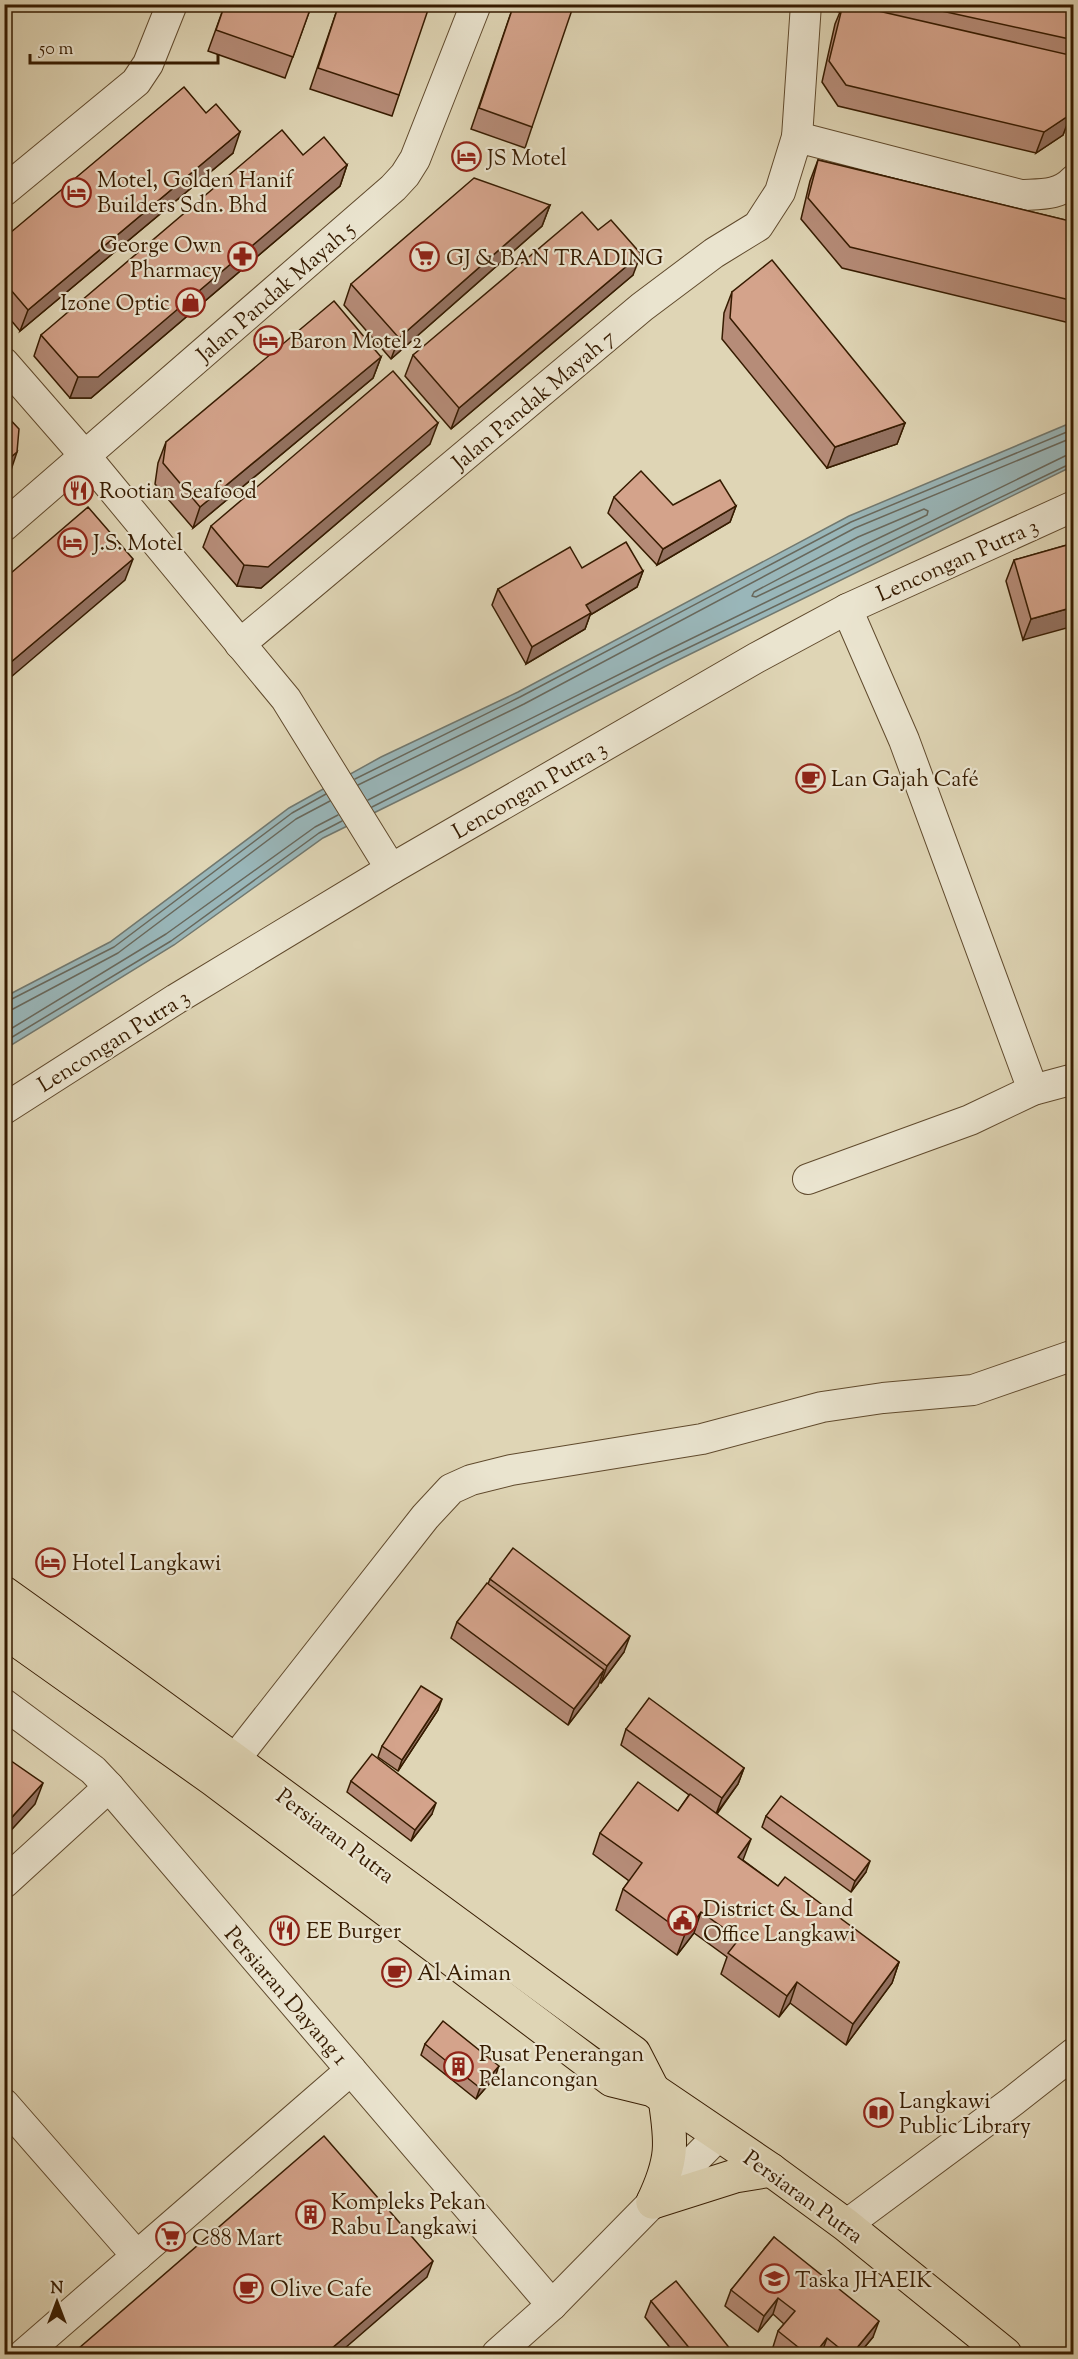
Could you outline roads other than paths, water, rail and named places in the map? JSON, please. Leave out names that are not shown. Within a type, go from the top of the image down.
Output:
[{"type":"main road","name":"Persiaran Putra","points":[[4,1593],[235,1759],[407,1888],[634,2053],[659,2095]]},
{"type":"main road","name":"Persiaran Putra","points":[[4,1631],[214,1780],[612,2080],[659,2095],[771,2170],[846,2225],[1005,2355]]},
{"type":"main road","points":[[653,2202],[669,2161],[671,2140],[659,2095]]},
{"type":"main road","points":[[653,2202],[735,2176],[771,2170]]},
{"type":"street","points":[[4,191],[136,82],[148,64],[172,4]]},
{"type":"street","name":"Jalan Pandak Mayah 5","points":[[4,526],[86,457],[405,175],[414,159],[476,4]]},
{"type":"street","name":"Jalan Pandak Mayah 7","points":[[240,644],[642,307],[714,254],[758,226],[780,192],[797,137],[806,4]]},
{"type":"street","points":[[797,137],[1020,195],[1049,194],[1065,189],[1074,180]]},
{"type":"street","points":[[4,363],[86,457],[286,699],[391,870]]},
{"type":"street","name":"Lencongan Putra 3","points":[[4,1109],[176,999],[590,752],[847,609],[1074,506]]},
{"type":"street","points":[[847,609],[904,740],[1033,1090]]},
{"type":"street","points":[[808,1179],[970,1120],[1033,1090],[1074,1079]]},
{"type":"street","points":[[235,1759],[425,1517],[451,1489],[471,1480],[511,1470],[702,1439],[822,1407],[883,1398],[973,1390],[1074,1355]]},
{"type":"street","name":"Persiaran Dayang 1","points":[[4,1704],[93,1770],[109,1787],[552,2305]]},
{"type":"street","points":[[4,1883],[109,1787]]},
{"type":"street","points":[[846,2225],[1074,2053]]},
{"type":"street","points":[[24,2355],[351,2070]]},
{"type":"street","points":[[4,2104],[137,2256]]},
{"type":"street","points":[[497,2355],[552,2305],[719,2135]]},
{"type":"water","points":[[1073,422],[1073,466],[323,838],[174,945],[5,1049],[4,998],[110,942],[289,808],[381,757],[518,692],[849,516]]},
{"type":"place","name":"JS Motel","points":[[466,157]]},
{"type":"place","name":"Motel, Golden Hanif Builders Sdn. Bhd","points":[[76,192]]},
{"type":"place","name":"George Own Pharmacy","points":[[243,257]]},
{"type":"place","name":"GJ & BAN TRADING","points":[[425,257]]},
{"type":"place","name":"Izone Optic","points":[[191,302]]},
{"type":"place","name":"Baron Motel 2","points":[[269,340]]},
{"type":"place","name":"Rootian Seafood","points":[[78,490]]},
{"type":"place","name":"J.S. Motel","points":[[72,542]]},
{"type":"place","name":"Lan Gajah Café","points":[[810,778]]},
{"type":"place","name":"Hotel Langkawi","points":[[51,1562]]},
{"type":"place","name":"District & Land Office Langkawi","points":[[682,1921]]},
{"type":"place","name":"EE Burger","points":[[285,1930]]},
{"type":"place","name":"Al Aiman","points":[[396,1972]]},
{"type":"place","name":"Pusat Penerangan Pelancongan","points":[[458,2066]]},
{"type":"place","name":"Langkawi Public Library","points":[[878,2113]]},
{"type":"place","name":"Kompleks Pekan Rabu Langkawi","points":[[310,2214]]},
{"type":"place","name":"C88 Mart","points":[[171,2237]]},
{"type":"place","name":"Taska JHAEIK","points":[[774,2279]]},
{"type":"place","name":"Olive Cafe","points":[[249,2288]]}]
